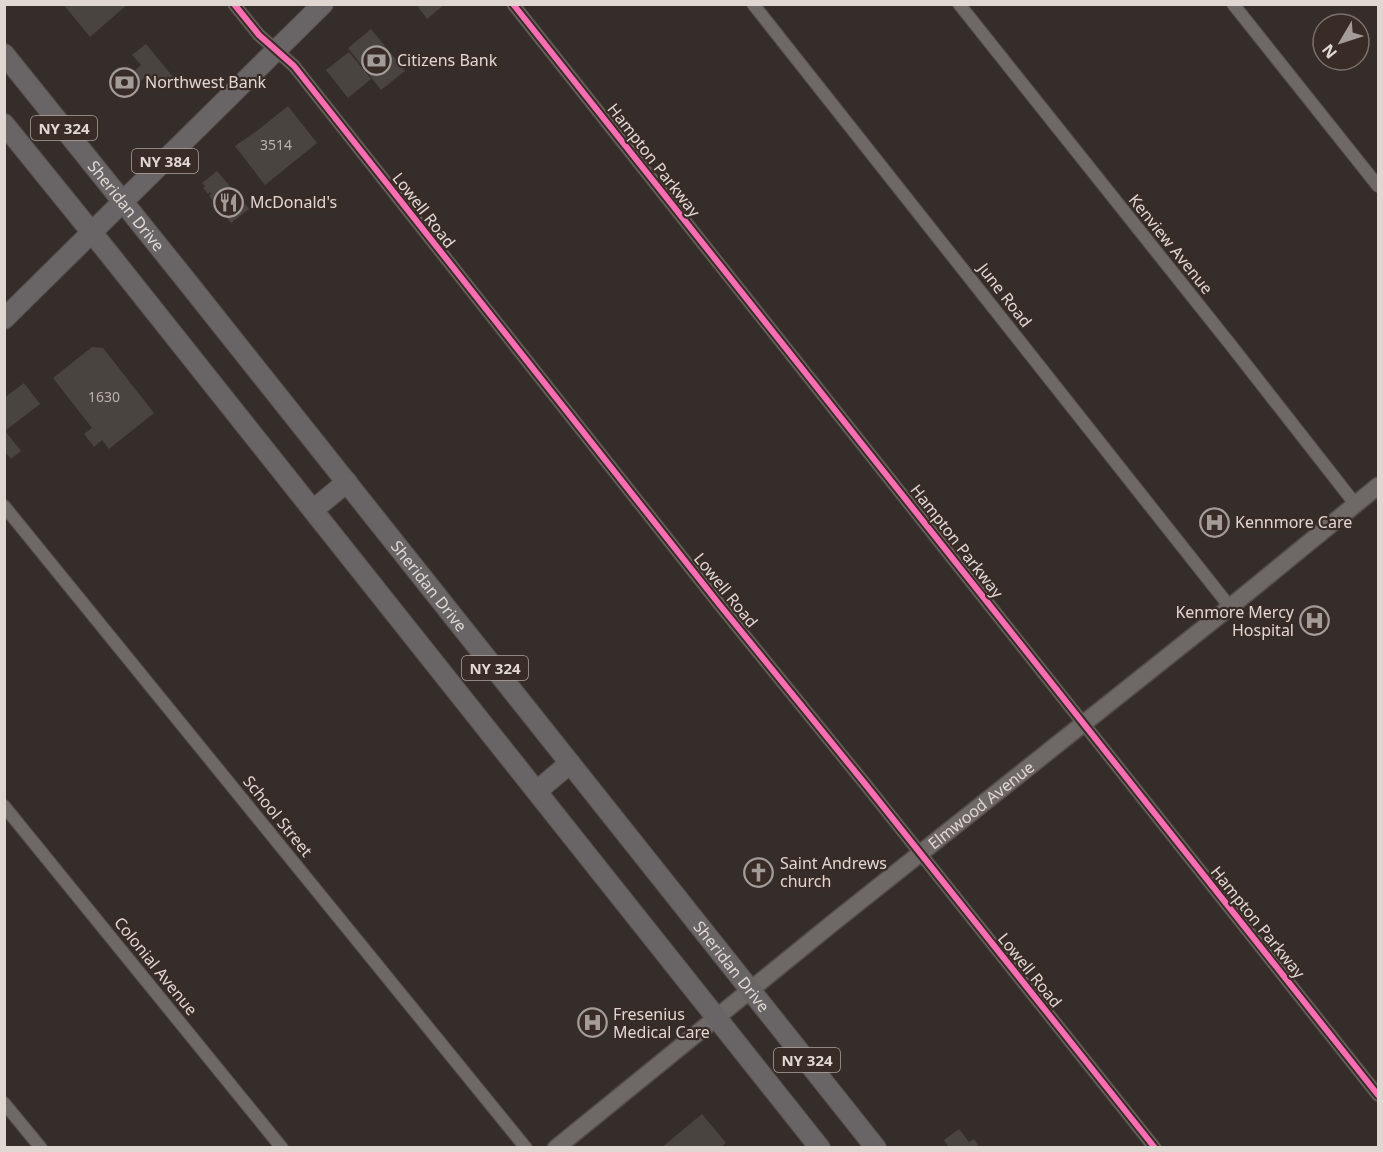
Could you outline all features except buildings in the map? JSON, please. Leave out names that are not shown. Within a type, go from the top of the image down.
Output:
[{"type":"main road","name":"NY 384","points":[[4,319],[323,4]]},
{"type":"main road","name":"Sheridan Drive","points":[[4,54],[124,201],[876,1148]]},
{"type":"main road","name":"NY 324","points":[[4,124],[820,1148]]},
{"type":"main road","points":[[313,510],[347,482]]},
{"type":"main road","points":[[537,791],[570,763]]},
{"type":"street","name":"Lowell Road","points":[[234,4],[259,35],[294,66],[719,604],[1155,1148]]},
{"type":"street","name":"Hampton Parkway","points":[[513,4],[1378,1095]]},
{"type":"street","name":"June Road","points":[[753,4],[1230,607]]},
{"type":"street","name":"Kenview Avenue","points":[[959,4],[1356,505]]},
{"type":"street","points":[[1233,4],[1378,186]]},
{"type":"street","name":"Elmwood Avenue","points":[[556,1148],[750,989],[1230,607],[1378,486]]},
{"type":"street","name":"School Street","points":[[4,506],[526,1148]]},
{"type":"street","name":"Colonial Avenue","points":[[4,806],[282,1148]]},
{"type":"street","points":[[4,1103],[41,1148]]},
{"type":"cycle path","points":[[234,4],[259,35],[294,66],[719,604],[1155,1148]]},
{"type":"cycle path","points":[[513,4],[1378,1095]]},
{"type":"place","name":"Citizens Bank","points":[[376,60]]},
{"type":"place","name":"Northwest Bank","points":[[124,82]]},
{"type":"place","name":"McDonald's","points":[[229,202]]},
{"type":"place","name":"Kennmore Care","points":[[1214,522]]},
{"type":"place","name":"Kenmore Mercy Hospital","points":[[1315,621]]},
{"type":"place","name":"Saint Andrews church","points":[[759,872]]},
{"type":"place","name":"Fresenius Medical Care","points":[[592,1023]]}]
